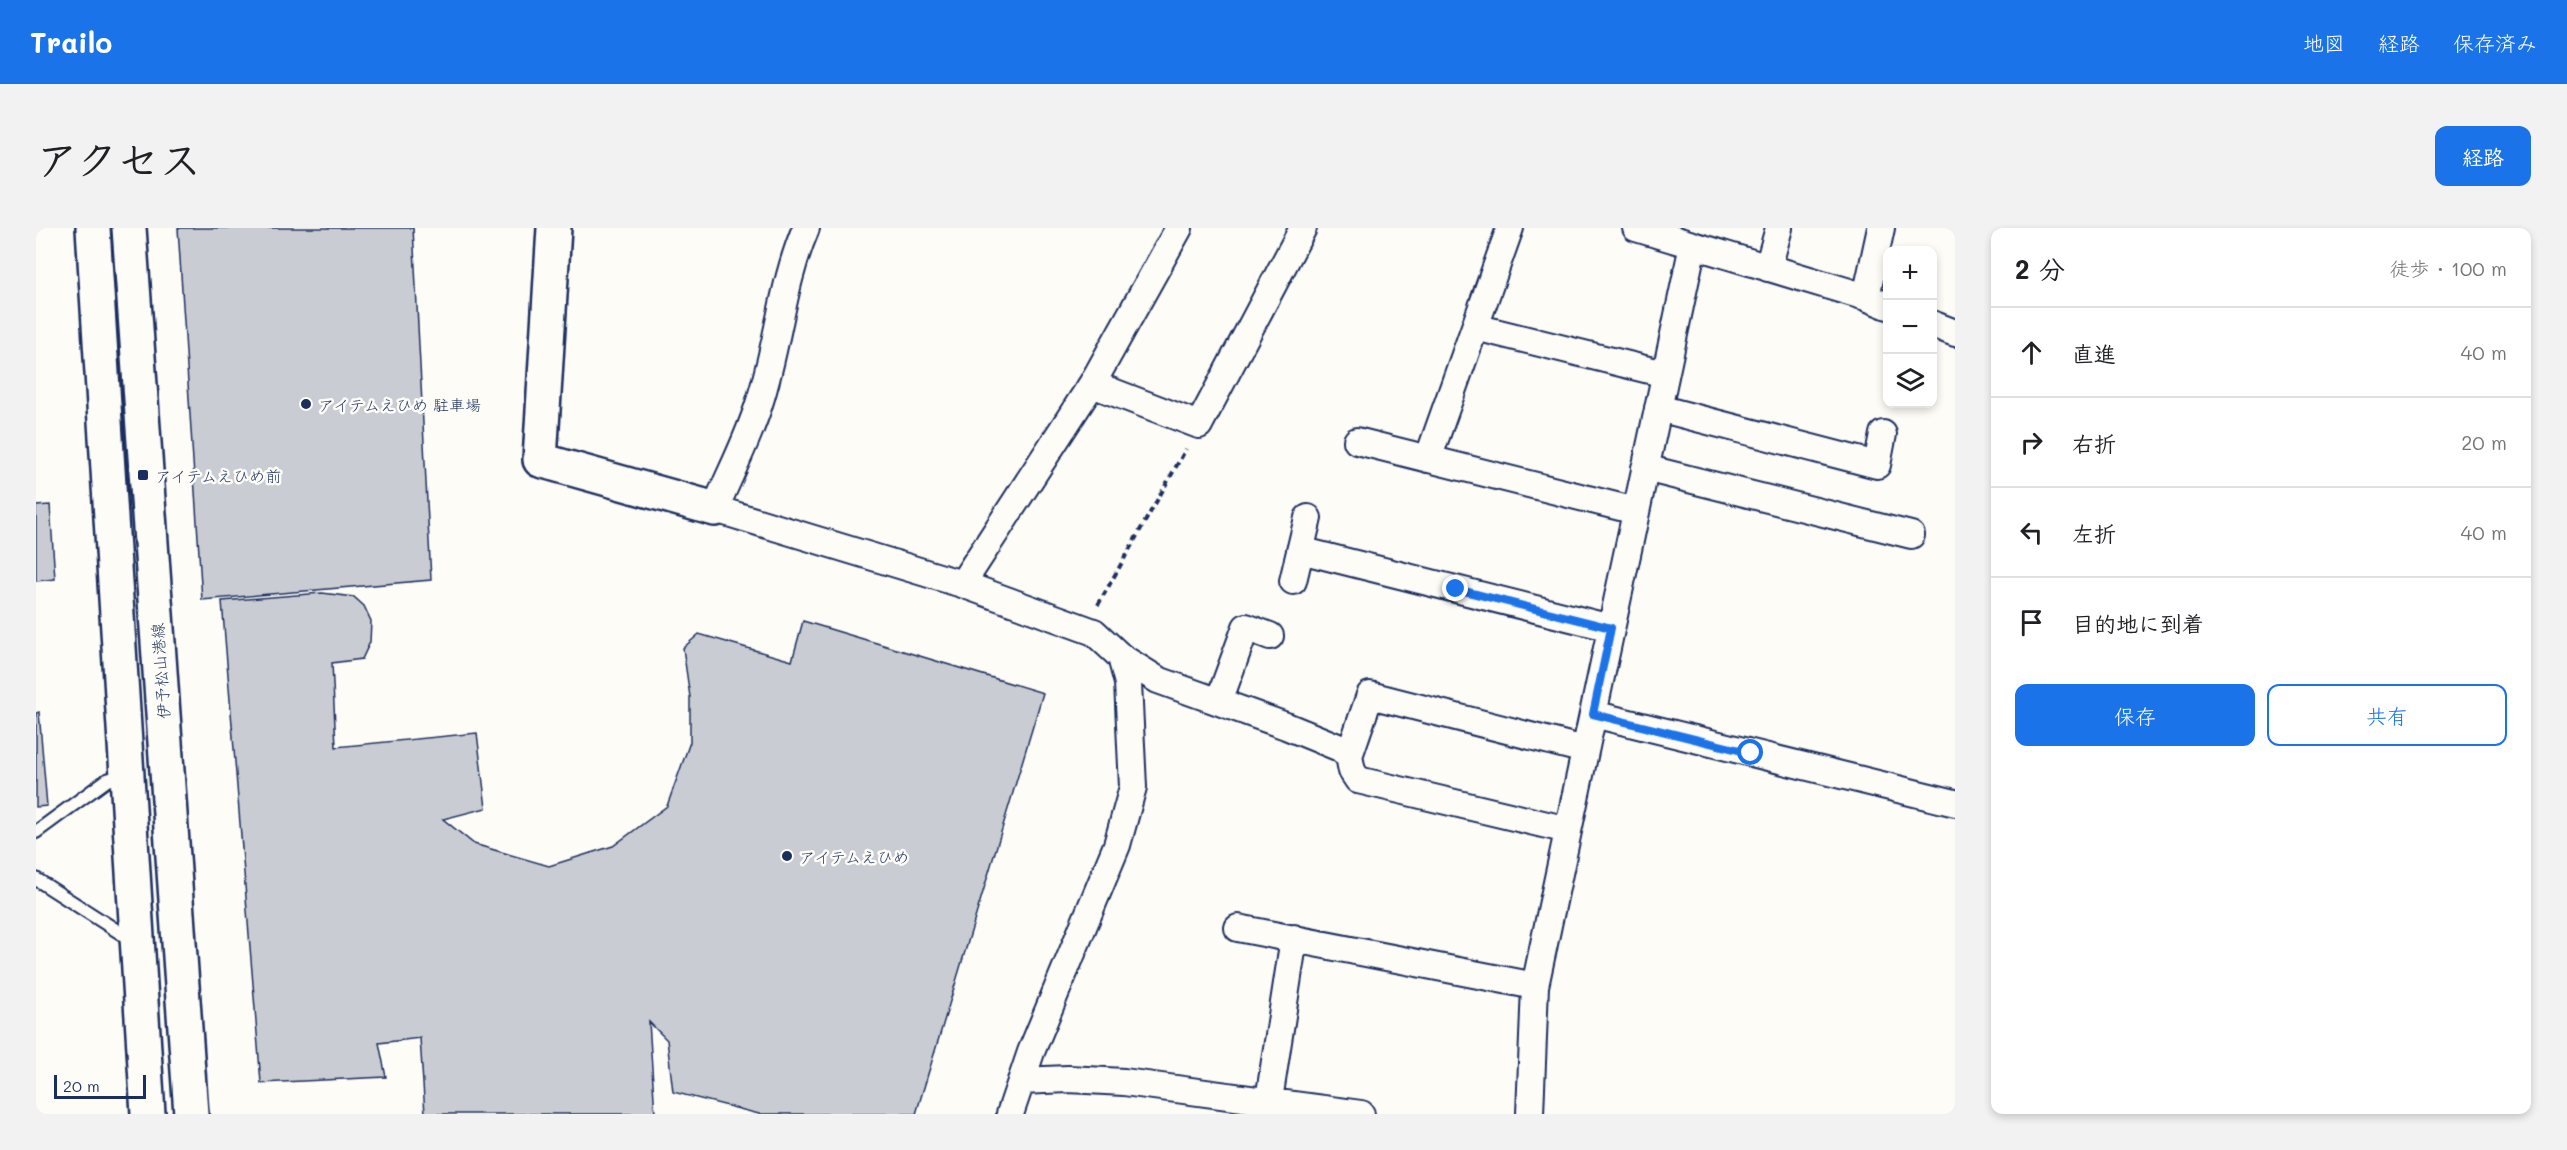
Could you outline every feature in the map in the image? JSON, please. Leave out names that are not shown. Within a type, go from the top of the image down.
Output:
[{"type":"main road","points":[[93,228],[148,1114]]},
{"type":"main road","name":"伊予松山港線","points":[[129,228],[191,1114]]},
{"type":"main road","points":[[554,228],[540,460],[714,509]]},
{"type":"street","points":[[806,228],[784,295],[769,370],[759,406],[714,509],[962,584],[1094,632],[1121,657],[1158,680],[1286,726],[1340,748],[1349,756]]},
{"type":"street","points":[[962,584],[1092,384],[1179,228]]},
{"type":"street","points":[[1092,384],[1199,425],[1303,228]]},
{"type":"street","points":[[1428,459],[1510,228]]},
{"type":"street","points":[[1636,228],[1682,238],[1768,268],[1876,301],[1881,228]]},
{"type":"street","points":[[1768,268],[1779,228]]},
{"type":"street","points":[[1530,1114],[1535,986],[1665,374],[1682,238]]},
{"type":"street","points":[[1937,326],[1955,333]]},
{"type":"street","points":[[1475,327],[1665,374]]},
{"type":"street","points":[[1658,408],[1876,465],[1883,434]]},
{"type":"street","points":[[1357,441],[1636,511]]},
{"type":"street","points":[[1645,468],[1911,535]]},
{"type":"street","points":[[1293,581],[1308,518]]},
{"type":"street","points":[[1300,550],[1611,628]]},
{"type":"street","points":[[1219,701],[1246,627],[1270,636]]},
{"type":"street","points":[[1010,1114],[1031,1052],[1117,845],[1132,787],[1128,682],[1121,657]]},
{"type":"street","points":[[1568,830],[1358,780],[1352,771],[1349,756],[1370,695],[1585,750]]},
{"type":"street","points":[[1593,714],[1955,803]]},
{"type":"street","points":[[1238,928],[1535,986]]},
{"type":"street","points":[[1269,1100],[1294,938]]},
{"type":"street","points":[[1021,1081],[1068,1079],[1124,1082],[1361,1114]]},
{"type":"lane","points":[[36,832],[107,780],[128,774]]},
{"type":"lane","points":[[36,879],[137,944]]},
{"type":"path","points":[[1084,629],[1199,425]]},
{"type":"building","name":"アイテムえひめ 駐車場","points":[[178,228],[413,228],[431,580],[202,600]]},
{"type":"building","points":[[50,505],[55,579],[36,581],[36,506]]},
{"type":"building","name":"アイテムえひめ","points":[[322,593],[354,597],[364,606],[371,621],[370,642],[362,659],[332,663],[336,747],[477,733],[486,808],[443,819],[474,844],[549,866],[613,846],[667,806],[690,742],[690,697],[683,648],[699,634],[792,661],[803,621],[1043,693],[916,1114],[759,1114],[673,1092],[667,1040],[649,1022],[655,1114],[425,1114],[420,1038],[379,1043],[386,1077],[261,1083],[222,601]]},
{"type":"building","points":[[39,712],[47,806],[36,807],[36,713]]},
{"type":"place","name":"アイテムえひめ 駐車場","points":[[306,404]]},
{"type":"place","name":"アイテムえひめ前","points":[[143,475]]},
{"type":"place","name":"アイテムえひめ","points":[[787,856]]},
{"type":"route","points":[[1456,589],[1611,628],[1593,714],[1751,753]]}]
